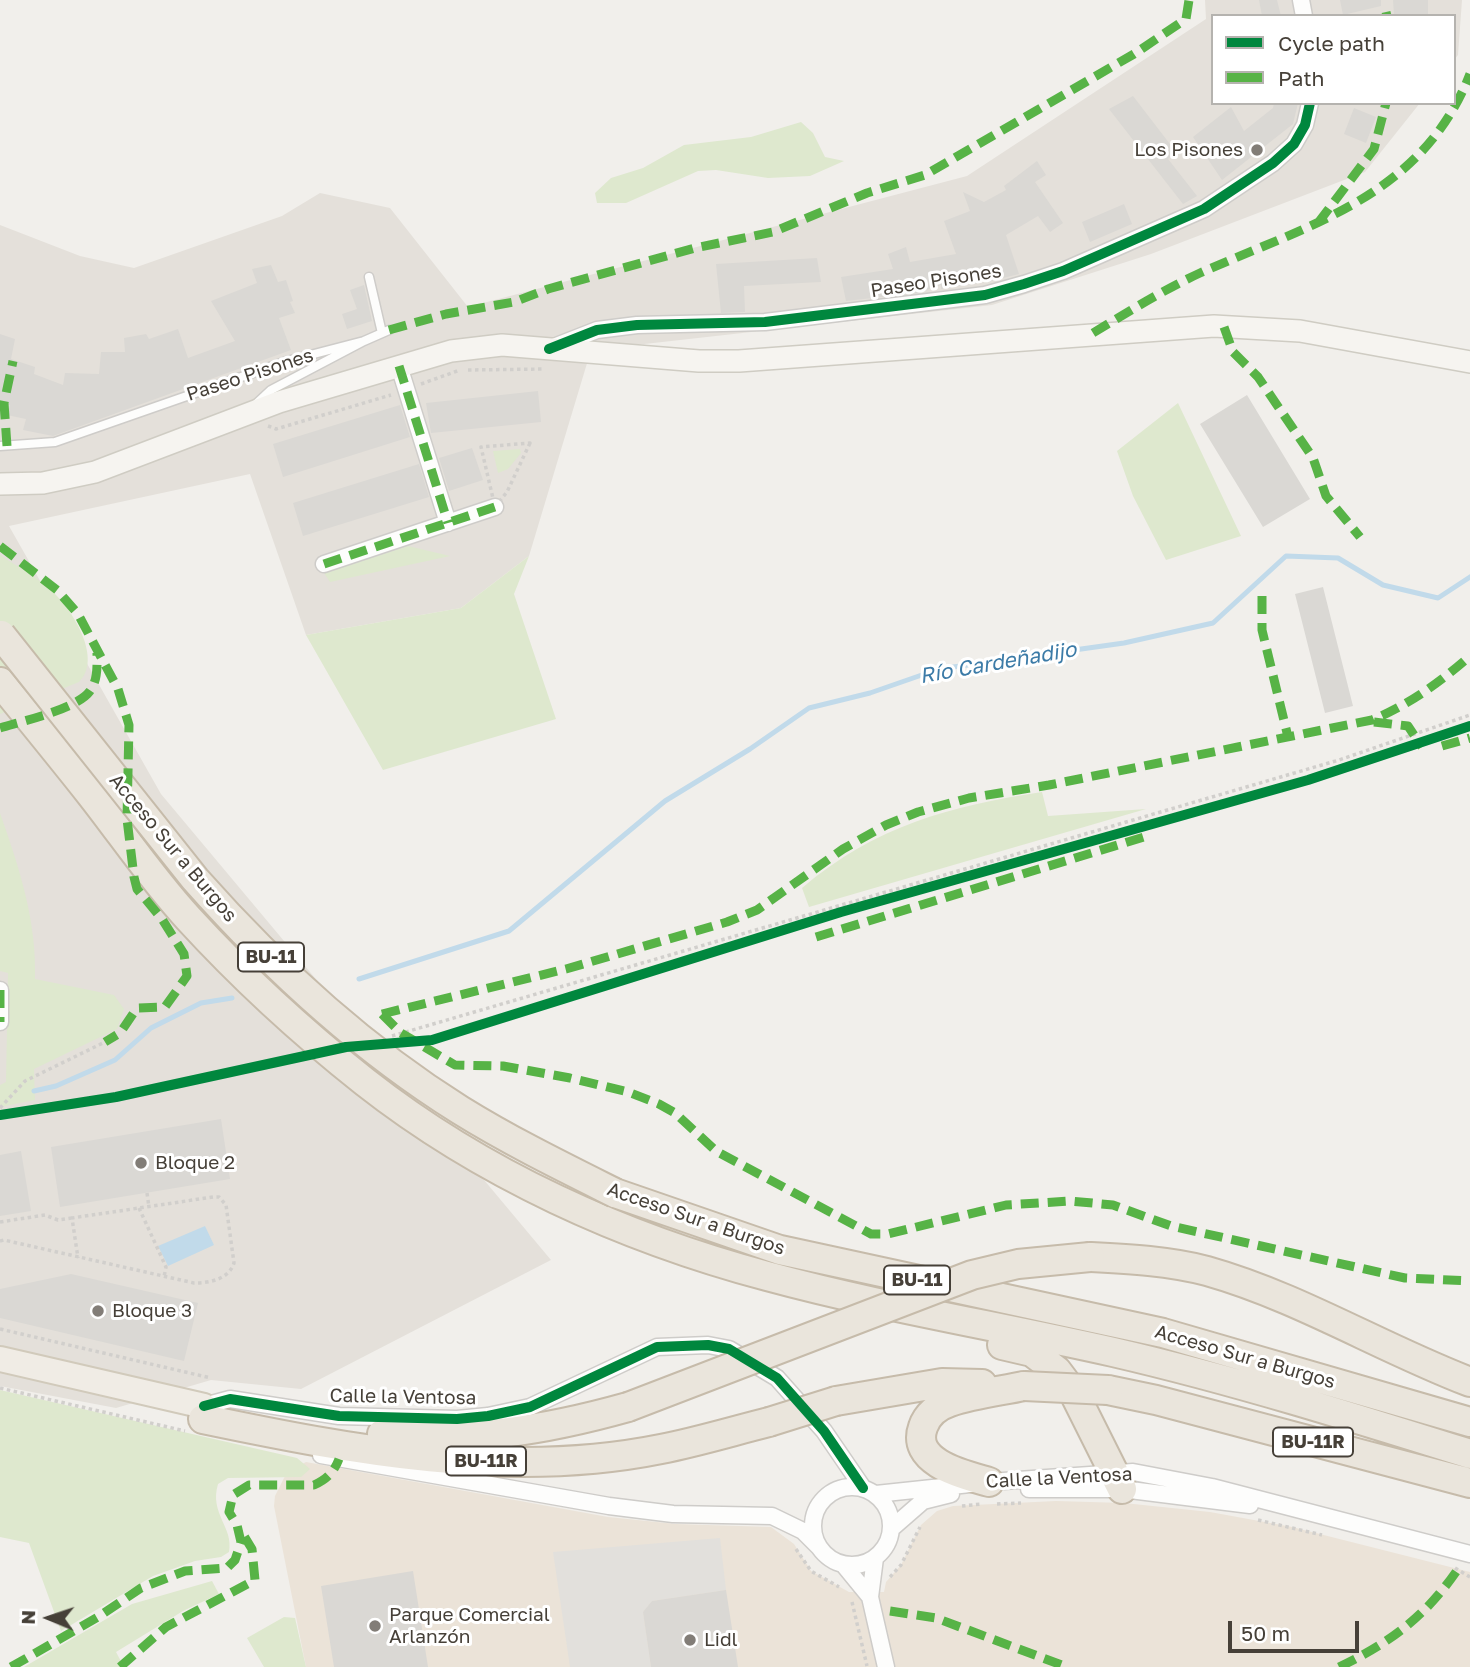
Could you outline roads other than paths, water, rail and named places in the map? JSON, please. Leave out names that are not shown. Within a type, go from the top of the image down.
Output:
[{"type":"highway","name":"Acceso Sur a Burgos","points":[[1,635],[223,911],[315,1000],[398,1067],[460,1110],[615,1193],[779,1250],[1163,1333],[1470,1422]]},
{"type":"highway","name":"Acceso Sur a Burgos","points":[[0,681],[126,845],[186,916],[244,976],[366,1083],[476,1157],[532,1188],[603,1222],[674,1248],[765,1276],[1114,1352],[1252,1386],[1470,1454]]},
{"type":"highway","points":[[603,1222],[694,1270],[741,1285],[802,1302],[1032,1352],[1057,1371],[1074,1395],[1117,1480]]},
{"type":"highway","name":"BU-11R","points":[[200,1419],[265,1419],[334,1428],[461,1438],[549,1428],[628,1408],[972,1275],[1018,1264],[1090,1257],[1164,1262],[1208,1272],[1304,1306],[1470,1382]]},
{"type":"highway","name":"BU-11R","points":[[200,1419],[367,1450],[458,1460],[521,1461],[659,1449],[769,1422],[836,1401],[943,1383],[1108,1390],[1156,1400],[1470,1483]]},
{"type":"highway","points":[[967,1487],[931,1458],[923,1447],[921,1433],[925,1420],[948,1402],[1024,1386]]},
{"type":"main road","name":"Paseo Pisones","points":[[0,484],[43,483],[95,472],[253,420],[279,402],[465,349],[502,345],[550,359],[614,354],[739,361],[1214,326],[1300,331],[1470,362]]},
{"type":"main road","name":"Calle la Ventosa","points":[[0,1359],[200,1419]]},
{"type":"main road","name":"Calle la Ventosa","points":[[0,1375],[200,1419]]},
{"type":"street","name":"Paseo Pisones","points":[[550,359],[597,330],[637,325],[765,322],[985,295],[1063,271],[1204,209],[1238,187],[1294,144],[1305,125],[1310,105]]},
{"type":"street","points":[[399,366],[448,523]]},
{"type":"street","points":[[324,564],[495,507]]},
{"type":"street","points":[[0,990],[0,1022]]},
{"type":"street","name":"Calle la Ventosa","points":[[819,1547],[803,1531],[772,1516],[673,1514],[595,1504],[344,1460],[227,1434],[200,1419],[230,1399],[339,1416],[457,1419],[488,1416],[530,1407],[657,1347],[708,1345],[729,1349],[777,1378],[824,1432],[869,1491],[1117,1480],[1133,1472],[1212,1488],[1470,1554]]},
{"type":"street","name":"Calle la Ventosa","points":[[892,1528],[923,1501],[967,1487],[1117,1480]]},
{"type":"street","points":[[836,1490],[869,1491],[885,1503],[892,1528],[884,1550],[875,1558],[854,1565],[833,1561],[819,1547],[814,1535],[817,1508],[836,1490]]},
{"type":"street","points":[[875,1558],[870,1597],[886,1667]]},
{"type":"street","points":[[843,1564],[870,1597]]},
{"type":"lane","points":[[364,341],[385,332],[369,277]]},
{"type":"lane","name":"Paseo Pisones","points":[[253,420],[271,390],[364,341]]},
{"type":"lane","name":"Paseo Pisones","points":[[0,446],[55,442],[287,361],[364,341]]},
{"type":"water","points":[[205,1226],[214,1245],[168,1266],[158,1246]]},
{"type":"waterway","name":"Río Cardeñadijo","points":[[359,979],[509,931],[665,801],[750,749],[809,708],[870,693],[939,669],[1124,643],[1213,623],[1286,556],[1338,558],[1383,585],[1438,598],[1470,577]]},
{"type":"waterway","name":"Río Cardeñadijo","points":[[34,1091],[56,1086],[115,1060],[151,1028],[201,1003],[232,998]]},
{"type":"place","name":"Los Pisones","points":[[1257,150]]},
{"type":"place","name":"Bloque 2","points":[[141,1163]]},
{"type":"place","name":"Bloque 3","points":[[98,1311]]},
{"type":"place","name":"Parque Comercial Arlanzón","points":[[375,1626]]},
{"type":"place","name":"Lidl","points":[[690,1640]]}]
